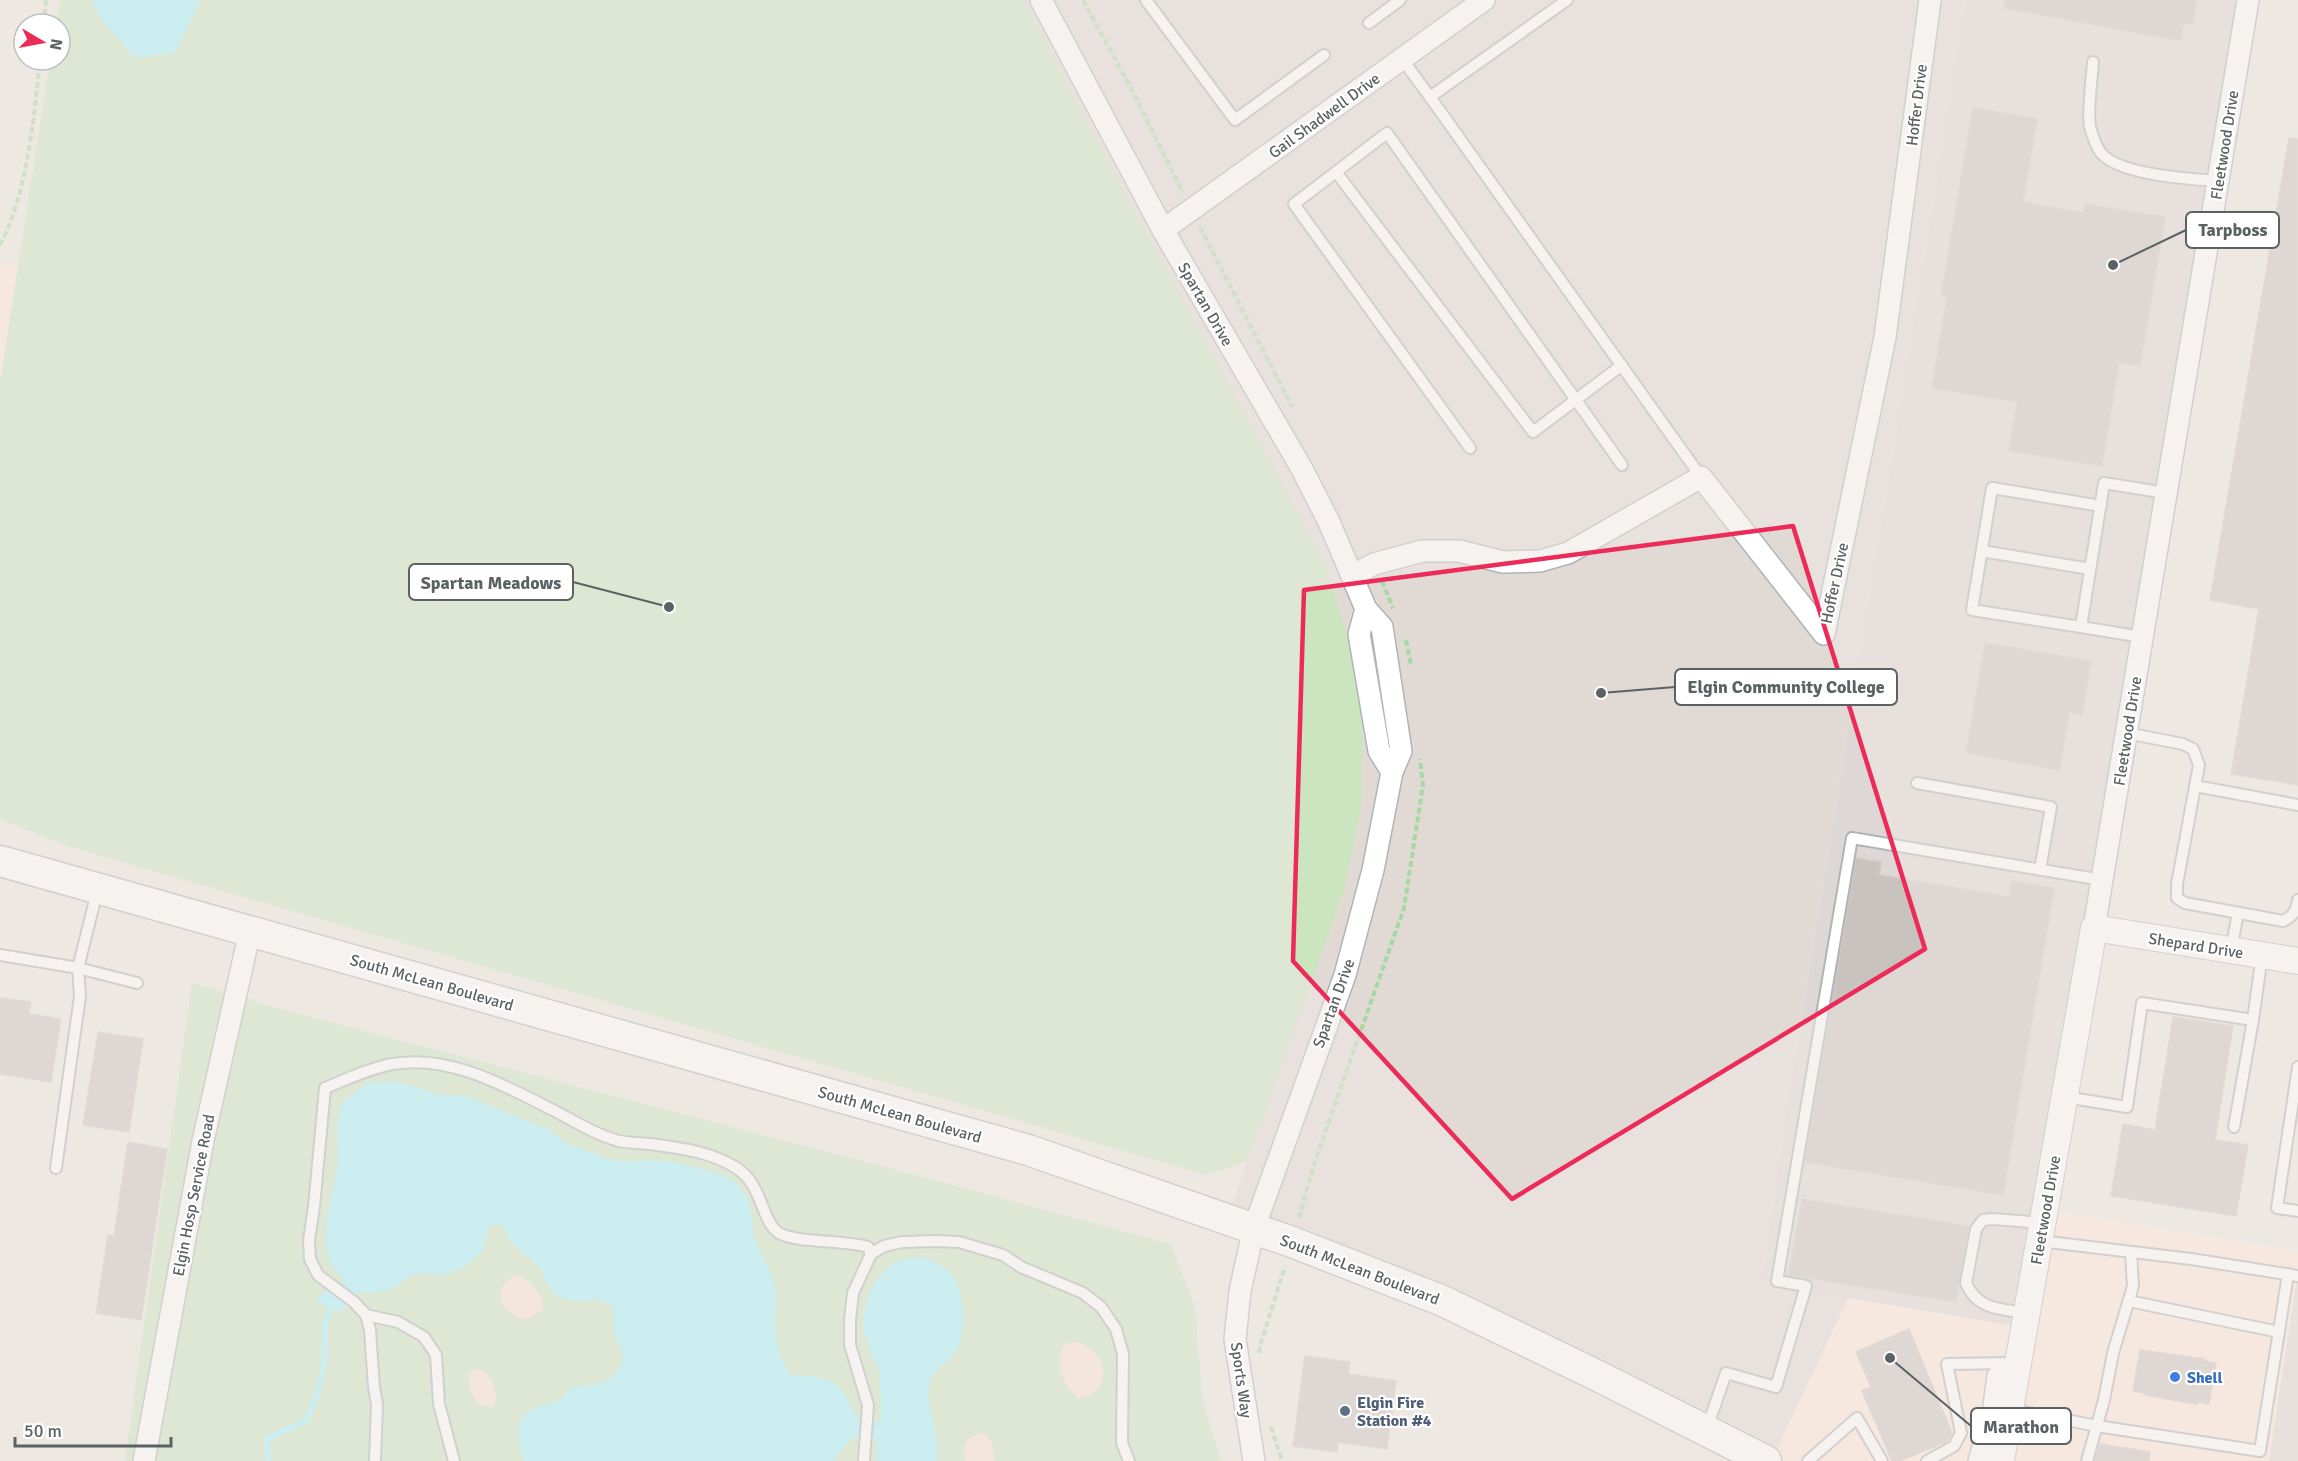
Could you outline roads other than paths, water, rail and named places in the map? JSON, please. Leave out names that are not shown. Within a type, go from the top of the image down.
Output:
[{"type":"main road","name":"South McLean Boulevard","points":[[0,861],[1028,1150],[1254,1228],[1443,1301],[1766,1461]]},
{"type":"street","name":"Spartan Drive","points":[[1041,0],[1163,230],[1302,469],[1329,522],[1366,609],[1382,627],[1401,751],[1392,772],[1373,870],[1345,975],[1254,1228]]},
{"type":"street","name":"Gail Shadwell Drive","points":[[1163,230],[1484,0]]},
{"type":"street","name":"Hoffer Drive","points":[[1701,477],[1824,634],[1885,337],[1930,0]]},
{"type":"street","name":"Fleetwood Drive","points":[[2001,1461],[2094,928],[2248,0]]},
{"type":"street","points":[[1352,576],[1374,564],[1422,551],[1459,550],[1503,562],[1540,561],[1568,553],[1701,477]]},
{"type":"street","name":"Shepard Drive","points":[[2094,928],[2298,961]]},
{"type":"street","name":"Elgin Hosp Service Road","points":[[144,1461],[203,1141],[250,931]]},
{"type":"street","name":"Sports Way","points":[[1254,1228],[1240,1291],[1235,1339],[1254,1461]]},
{"type":"street","points":[[1979,1461],[1993,1413],[1998,1376],[2018,1363]]},
{"type":"lane","points":[[1146,0],[1235,120],[1324,55]]},
{"type":"lane","points":[[1369,23],[1400,0]]},
{"type":"lane","points":[[1430,97],[1566,0]]},
{"type":"lane","points":[[1402,59],[1701,477]]},
{"type":"lane","points":[[2093,62],[2090,126],[2101,153],[2116,164],[2148,173],[2218,181]]},
{"type":"lane","points":[[1470,448],[1294,204],[1386,134],[1622,465]]},
{"type":"lane","points":[[1336,172],[1533,432],[1622,365]]},
{"type":"lane","points":[[2080,627],[2104,483],[2166,493]]},
{"type":"lane","points":[[2101,506],[1992,488],[1972,610],[2142,637]]},
{"type":"lane","points":[[1982,551],[2090,569]]},
{"type":"lane","points":[[2126,733],[2193,748],[2199,765],[2177,884],[2177,898],[2185,903],[2283,921],[2292,916],[2298,900]]},
{"type":"lane","points":[[1917,783],[2051,807],[2040,870]]},
{"type":"lane","points":[[2195,786],[2298,805]]},
{"type":"lane","points":[[1706,1431],[1726,1373],[1776,1387],[1806,1286],[1777,1281],[1852,838],[2102,880]]},
{"type":"lane","points":[[56,1168],[80,996],[78,968],[98,888]]},
{"type":"lane","points":[[2231,950],[2238,913]]},
{"type":"lane","points":[[0,955],[78,968],[137,983]]},
{"type":"lane","points":[[2234,1127],[2262,955]]},
{"type":"lane","points":[[2064,1097],[2127,1107],[2142,1003],[2253,1020]]},
{"type":"lane","points":[[375,1461],[377,1404],[370,1330],[366,1315],[354,1302],[318,1275],[310,1259],[309,1240],[325,1088],[393,1064],[424,1062],[451,1067],[483,1077],[619,1141],[657,1145],[718,1157],[739,1169],[751,1180],[769,1221],[777,1232],[788,1237],[857,1244],[868,1247],[871,1254]]},
{"type":"lane","points":[[2298,1067],[2277,1208],[2298,1211]]},
{"type":"lane","points":[[2010,1409],[2260,1456],[2279,1332],[2293,1275],[2131,1252],[2041,1232],[1993,1218],[1983,1220],[1976,1230],[1966,1283],[1969,1291],[1984,1306],[2027,1313]]},
{"type":"lane","points":[[864,1461],[868,1418],[865,1391],[850,1345],[853,1293],[871,1254],[884,1246],[902,1242],[959,1242],[1003,1255],[1021,1267],[1083,1293],[1101,1307],[1116,1329],[1123,1354],[1122,1443],[1129,1461]]},
{"type":"lane","points":[[2087,1461],[2113,1353],[2133,1286],[2131,1252]]},
{"type":"lane","points":[[2129,1301],[2279,1332]]},
{"type":"lane","points":[[366,1315],[398,1322],[424,1337],[436,1355],[439,1404],[454,1461]]},
{"type":"lane","points":[[1927,1461],[1954,1446],[1961,1433],[1947,1364],[2018,1363]]},
{"type":"lane","points":[[1808,1461],[1857,1418],[1882,1461]]},
{"type":"water","points":[[92,0],[201,0],[175,53],[135,58],[100,18]]},
{"type":"water","points":[[404,1083],[440,1095],[460,1095],[474,1099],[547,1129],[568,1144],[609,1159],[625,1162],[656,1160],[683,1164],[723,1175],[738,1184],[749,1201],[752,1234],[770,1271],[775,1288],[776,1335],[781,1358],[790,1375],[824,1379],[839,1387],[856,1417],[881,1422],[880,1369],[873,1360],[863,1326],[865,1310],[875,1283],[883,1272],[906,1259],[920,1258],[944,1267],[957,1283],[964,1319],[959,1346],[950,1359],[934,1373],[930,1383],[929,1398],[937,1443],[937,1461],[876,1461],[878,1447],[875,1439],[854,1437],[834,1461],[524,1461],[519,1445],[519,1429],[521,1422],[531,1410],[559,1401],[569,1388],[601,1383],[615,1375],[623,1360],[621,1348],[613,1332],[612,1306],[601,1300],[572,1301],[557,1297],[548,1286],[542,1270],[511,1242],[501,1224],[489,1227],[483,1251],[467,1265],[454,1272],[439,1276],[422,1273],[407,1278],[391,1290],[373,1293],[358,1292],[342,1311],[314,1302],[325,1291],[336,1293],[344,1279],[334,1268],[328,1255],[326,1240],[326,1225],[338,1165],[337,1127],[341,1104],[366,1084]]},
{"type":"waterway","points":[[268,1461],[267,1439],[307,1420],[324,1367],[325,1324],[334,1303]]},
{"type":"place","name":"Tarpboss","points":[[2113,265]]},
{"type":"place","name":"Spartan Meadows","points":[[669,607]]},
{"type":"place","name":"Elgin Community College","points":[[1601,693]]},
{"type":"place","name":"Marathon","points":[[1890,1358]]},
{"type":"place","name":"Shell","points":[[2175,1377]]},
{"type":"place","name":"Elgin Fire Station #4","points":[[1345,1411]]}]
